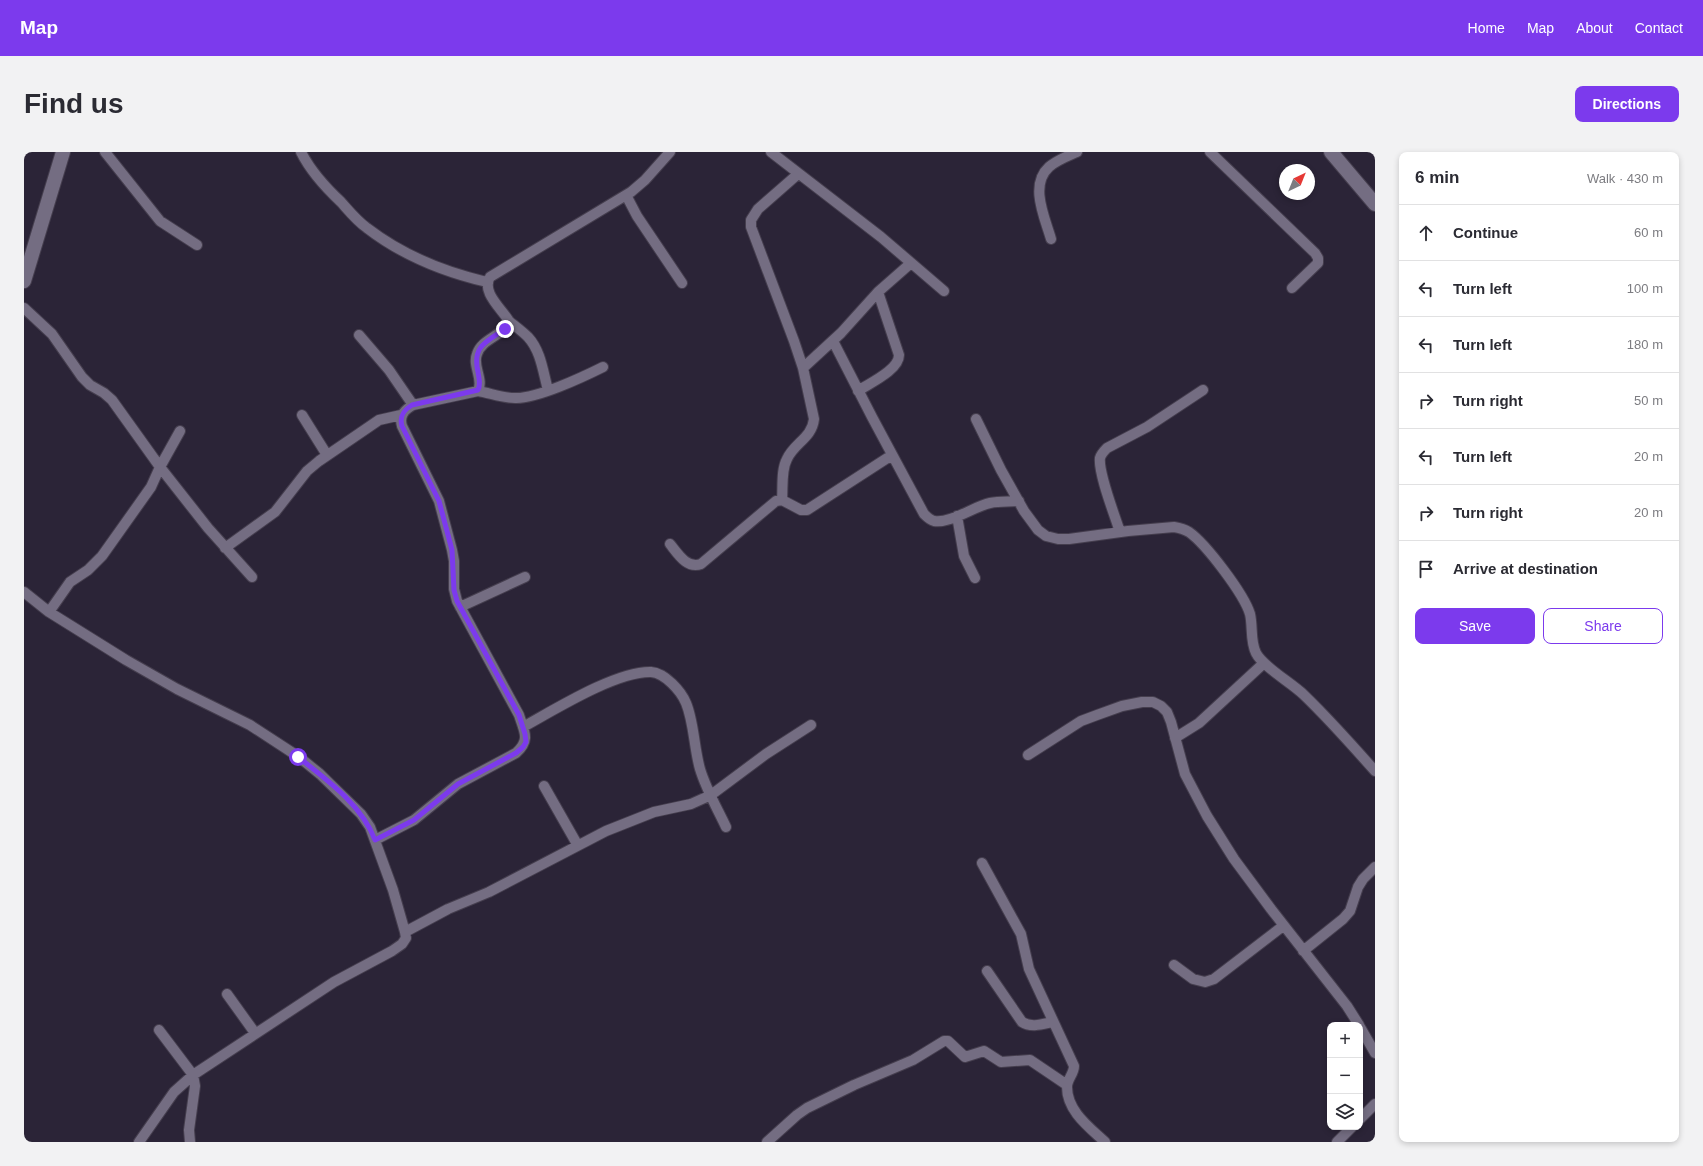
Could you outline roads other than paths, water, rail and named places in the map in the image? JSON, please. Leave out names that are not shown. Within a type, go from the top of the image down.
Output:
[{"type":"main road","points":[[24,281],[63,152]]},
{"type":"main road","points":[[1331,152],[1375,204]]},
{"type":"street","points":[[105,152],[160,221],[197,245]]},
{"type":"street","points":[[301,152],[307,165],[319,180],[366,227],[387,242],[446,272],[486,282]]},
{"type":"street","points":[[486,282],[496,272],[626,195],[645,180],[670,152]]},
{"type":"street","points":[[771,152],[881,237],[944,291]]},
{"type":"street","points":[[1051,239],[1039,201],[1042,181],[1047,169],[1077,152]]},
{"type":"street","points":[[1210,152],[1315,253],[1318,258],[1318,262],[1292,288]]},
{"type":"street","points":[[782,500],[786,461],[791,452],[808,435],[813,427],[814,419],[803,368],[766,263],[751,227],[751,220],[758,209],[798,174]]},
{"type":"street","points":[[626,195],[637,216],[682,283]]},
{"type":"street","points":[[803,368],[833,341],[878,292],[911,262]]},
{"type":"street","points":[[486,282],[491,296],[509,321],[528,338],[535,347],[539,356],[548,390]]},
{"type":"street","points":[[858,391],[889,371],[899,360],[899,355],[878,292]]},
{"type":"street","points":[[24,308],[52,334],[90,385],[104,393],[112,400],[160,467],[225,548],[252,577]]},
{"type":"street","points":[[478,390],[480,386],[475,362],[476,354],[481,347],[505,329],[509,321]]},
{"type":"street","points":[[359,336],[389,370],[412,405]]},
{"type":"street","points":[[833,341],[892,455],[924,514],[929,519],[940,521],[989,503],[1019,501]]},
{"type":"street","points":[[225,548],[275,512],[308,471],[327,455],[379,420],[401,415],[412,405],[478,390],[516,398],[528,397],[580,378],[603,367]]},
{"type":"street","points":[[1120,532],[1103,476],[1100,459],[1102,453],[1107,448],[1147,427],[1203,390]]},
{"type":"street","points":[[302,415],[327,455]]},
{"type":"street","points":[[375,840],[414,820],[458,784],[516,753],[526,742],[523,727],[507,691],[460,607],[454,590],[452,550],[439,501],[402,426],[401,415]]},
{"type":"street","points":[[976,419],[1001,470],[1019,501],[1038,530],[1046,536],[1058,540],[1174,527],[1182,528],[1194,536],[1223,569],[1245,604],[1252,622],[1253,646],[1257,655],[1264,663],[1304,695],[1375,771]]},
{"type":"street","points":[[48,612],[70,582],[88,570],[102,556],[151,487],[160,467],[180,431]]},
{"type":"street","points":[[670,544],[683,560],[691,565],[696,566],[701,564],[776,501],[782,500],[801,510],[807,510],[892,455]]},
{"type":"street","points":[[957,516],[964,556],[975,578]]},
{"type":"street","points":[[460,607],[525,577]]},
{"type":"street","points":[[24,592],[48,612],[126,660],[177,689],[250,725],[298,757],[336,789],[361,814],[370,827],[405,932],[406,938],[402,944],[334,982],[255,1032],[193,1075],[174,1092],[139,1142]]},
{"type":"street","points":[[1175,738],[1199,723],[1264,663]]},
{"type":"street","points":[[523,727],[578,697],[615,680],[638,673],[652,672],[674,685],[686,703],[700,770],[726,827]]},
{"type":"street","points":[[1028,755],[1081,721],[1122,706],[1142,702],[1153,702],[1164,709],[1171,722],[1185,774],[1207,816],[1234,859],[1303,951],[1348,1006],[1358,1022]]},
{"type":"street","points":[[405,932],[448,909],[489,892],[577,844],[606,831],[654,812],[690,804],[711,795],[777,746],[811,725]]},
{"type":"street","points":[[544,786],[577,844]]},
{"type":"street","points":[[982,864],[1021,934],[1030,970],[1052,1022],[1074,1066],[1074,1072],[1067,1085],[1069,1100],[1076,1112],[1105,1142]]},
{"type":"street","points":[[1303,951],[1343,919],[1350,911],[1358,887],[1363,879],[1375,867]]},
{"type":"street","points":[[1174,965],[1193,978],[1205,982],[1214,979],[1284,926]]},
{"type":"street","points":[[988,971],[1022,1022],[1026,1025],[1032,1026],[1052,1022]]},
{"type":"street","points":[[227,994],[255,1032]]},
{"type":"street","points":[[159,1030],[193,1075],[195,1086],[189,1130],[190,1142]]},
{"type":"street","points":[[1363,1031],[1375,1053]]},
{"type":"street","points":[[768,1142],[797,1115],[807,1108],[854,1084],[913,1060],[948,1041],[952,1043],[965,1057],[984,1051],[1001,1062],[1030,1060],[1067,1085]]},
{"type":"street","points":[[1363,1116],[1375,1104]]},
{"type":"street","points":[[1336,1142],[1349,1130]]}]
